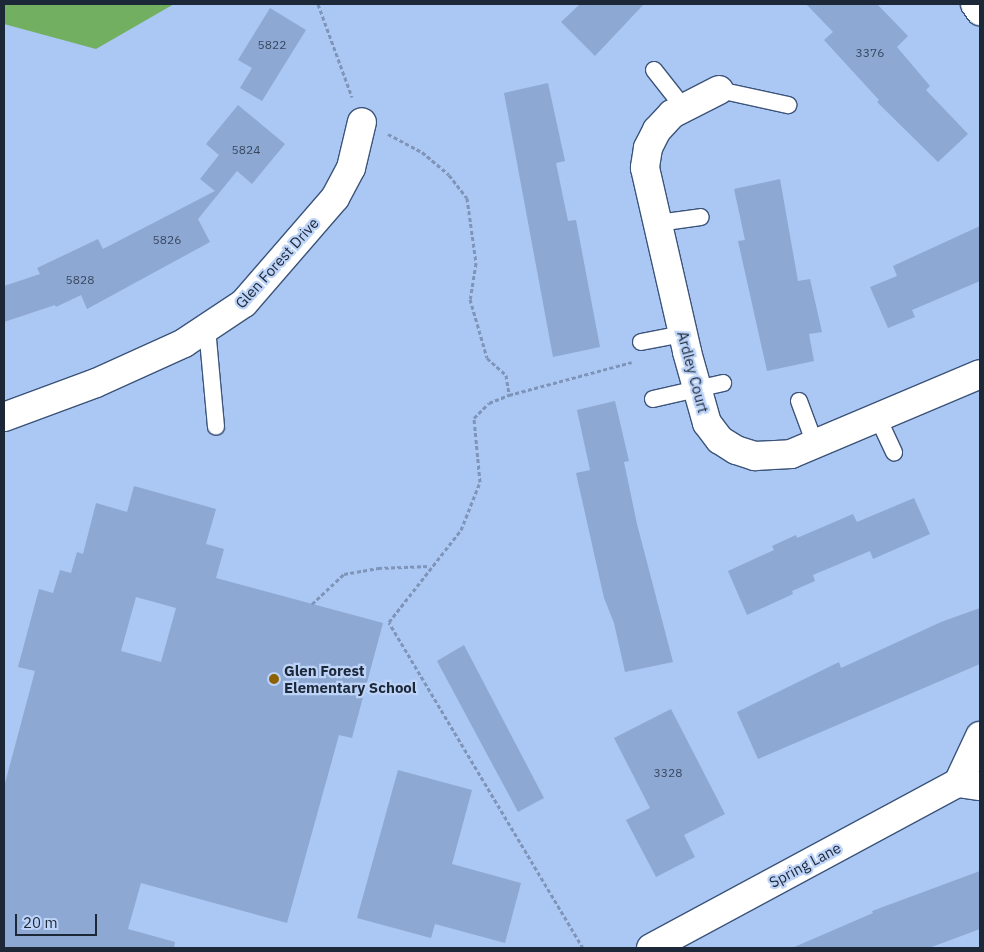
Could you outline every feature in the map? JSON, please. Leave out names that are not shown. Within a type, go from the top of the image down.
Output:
[{"type":"street","points":[[975,4],[980,11]]},
{"type":"street","name":"Ardley Court","points":[[719,90],[672,114],[657,130],[648,148],[645,168],[683,334],[710,386],[706,423],[720,440],[736,450],[755,456],[777,456],[815,444],[980,374]]},
{"type":"street","name":"Glen Forest Drive","points":[[4,417],[96,383],[184,343],[244,303],[335,198],[351,168],[362,122]]},
{"type":"street","name":"Spring Lane","points":[[651,948],[969,784],[980,736]]},
{"type":"lane","points":[[654,70],[684,108]]},
{"type":"lane","points":[[719,90],[788,105]]},
{"type":"lane","points":[[658,223],[701,217]]},
{"type":"lane","points":[[207,328],[216,427]]},
{"type":"lane","points":[[641,342],[683,334]]},
{"type":"lane","points":[[653,399],[710,386]]},
{"type":"lane","points":[[798,402],[815,444]]},
{"type":"lane","points":[[878,418],[894,452]]},
{"type":"path","points":[[318,4],[362,122],[422,152],[449,175],[467,198],[476,263],[470,299],[487,358],[506,375],[509,395]]},
{"type":"path","points":[[583,948],[388,622],[430,566],[461,530],[480,482],[474,418],[490,403],[509,395],[642,360]]},
{"type":"path","points":[[312,604],[344,574],[378,568],[430,566]]},
{"type":"green space","points":[[4,4],[174,4],[96,49],[4,24]]},
{"type":"building","points":[[580,4],[644,4],[595,56],[561,22]]},
{"type":"building","points":[[806,4],[877,4],[908,36],[897,47],[930,86],[926,90],[968,134],[938,162],[877,102],[879,100],[824,40],[833,32]]},
{"type":"building","points":[[270,8],[306,30],[262,101],[240,88],[252,68],[238,60]]},
{"type":"building","points":[[548,83],[565,161],[556,163],[568,221],[576,220],[600,347],[553,357],[504,93]]},
{"type":"building","points":[[238,105],[285,144],[252,184],[237,171],[198,219],[210,242],[87,309],[81,295],[56,307],[55,305],[4,322],[4,286],[40,274],[37,268],[98,239],[103,249],[215,191],[200,179],[219,155],[206,144]]},
{"type":"building","points":[[780,179],[798,281],[810,279],[822,332],[809,334],[814,361],[767,371],[738,241],[745,240],[734,189]]},
{"type":"building","points":[[980,226],[980,281],[912,310],[915,317],[888,328],[870,287],[897,276],[893,266]]},
{"type":"building","points":[[615,401],[629,461],[624,462],[637,524],[673,662],[625,672],[614,623],[604,598],[576,473],[590,470],[577,410]]},
{"type":"building","points":[[134,486],[216,509],[206,544],[224,549],[216,578],[383,623],[352,738],[339,735],[287,923],[141,883],[128,929],[175,942],[174,948],[4,948],[4,787],[35,671],[18,667],[39,589],[53,593],[60,570],[71,573],[77,552],[83,554],[96,503],[127,512]],"holes":[[[136,597],[176,608],[161,662],[121,651]]]},
{"type":"building","points":[[914,498],[930,534],[873,559],[870,551],[813,575],[815,581],[792,591],[793,594],[747,615],[728,571],[774,550],[772,546],[796,535],[797,538],[853,514],[857,522]]},
{"type":"building","points":[[980,608],[980,664],[758,759],[737,712],[839,662],[841,668],[941,622]]},
{"type":"building","points":[[464,645],[544,798],[518,812],[437,661]]},
{"type":"building","points":[[671,709],[725,814],[684,835],[695,857],[656,877],[626,820],[650,808],[614,738]]},
{"type":"building","points":[[398,770],[472,790],[452,864],[521,883],[505,943],[435,924],[431,938],[357,918]]},
{"type":"building","points":[[980,871],[980,929],[929,948],[792,948],[873,913],[872,911]]},
{"type":"place","name":"Glen Forest Elementary School","points":[[274,679]]}]
